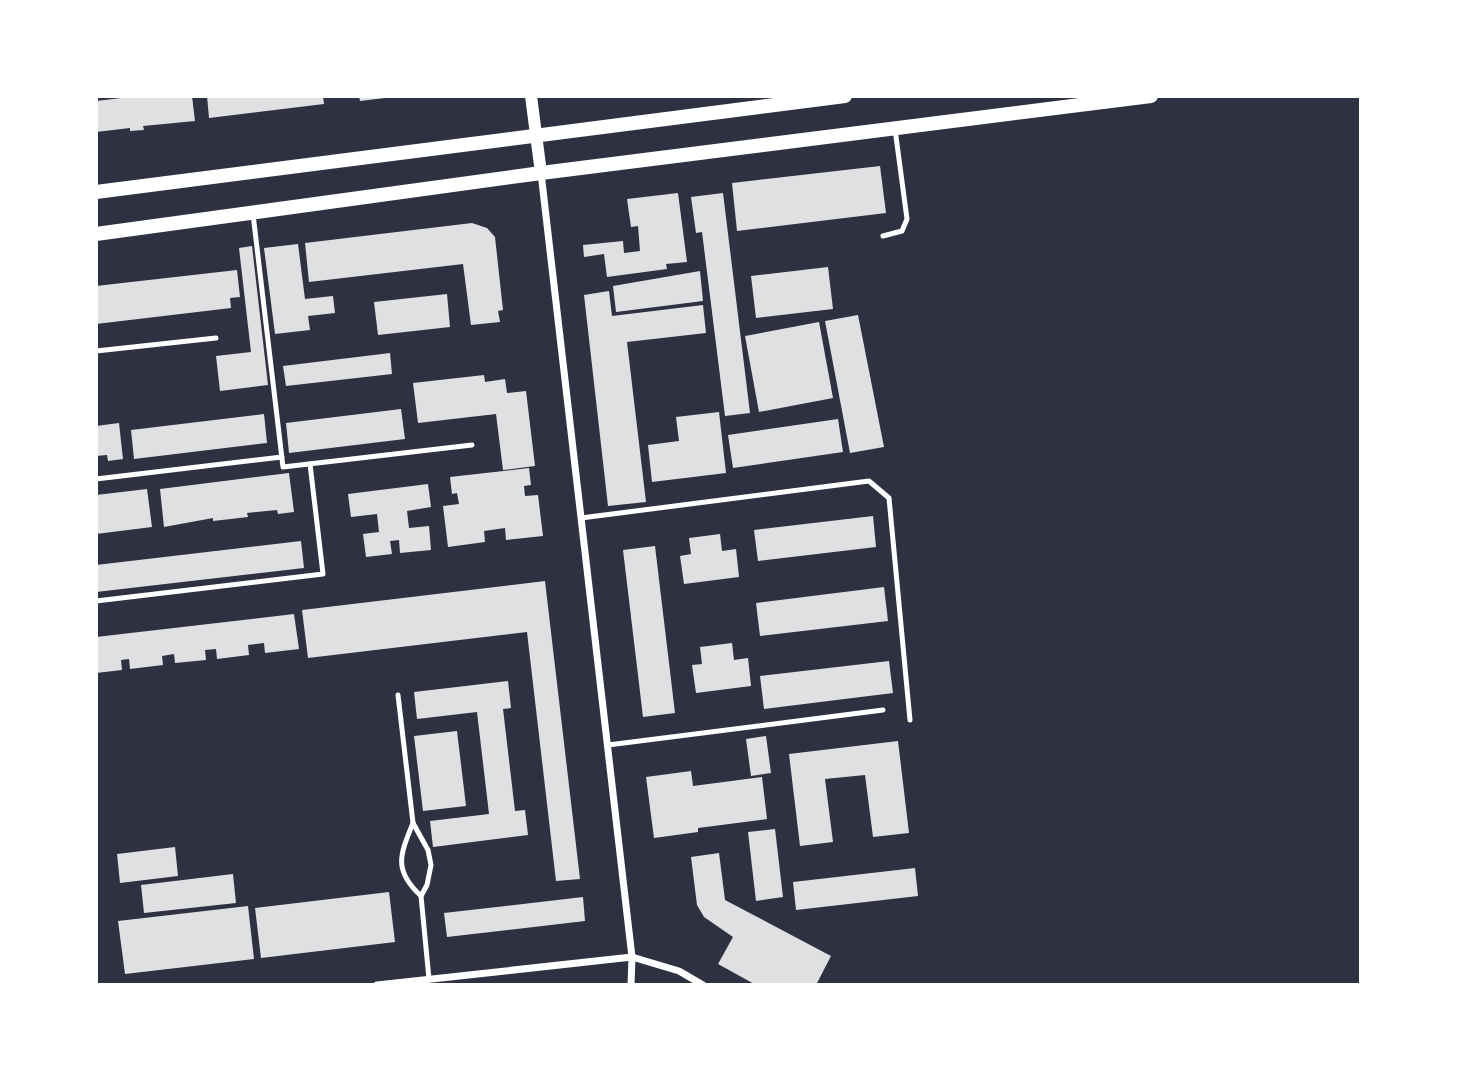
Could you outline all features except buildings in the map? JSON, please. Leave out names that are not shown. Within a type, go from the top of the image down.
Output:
[{"type":"main road","points":[[96,192],[845,96]]},
{"type":"main road","points":[[96,234],[541,173],[1151,96]]},
{"type":"street","points":[[531,96],[632,957],[631,985]]},
{"type":"street","points":[[377,985],[632,957],[680,971],[704,985]]},
{"type":"lane","points":[[883,236],[902,231],[906,219],[895,129]]},
{"type":"lane","points":[[253,214],[283,467],[472,445]]},
{"type":"lane","points":[[96,351],[216,338]]},
{"type":"lane","points":[[96,479],[282,457]]},
{"type":"lane","points":[[96,601],[323,574],[310,464]]},
{"type":"lane","points":[[581,518],[869,481],[889,498],[910,720]]},
{"type":"lane","points":[[398,695],[413,823],[428,850],[430,865],[427,885],[421,896],[429,979]]},
{"type":"lane","points":[[608,745],[883,710]]},
{"type":"lane","points":[[413,823],[404,845],[401,866],[409,885],[421,896]]}]
